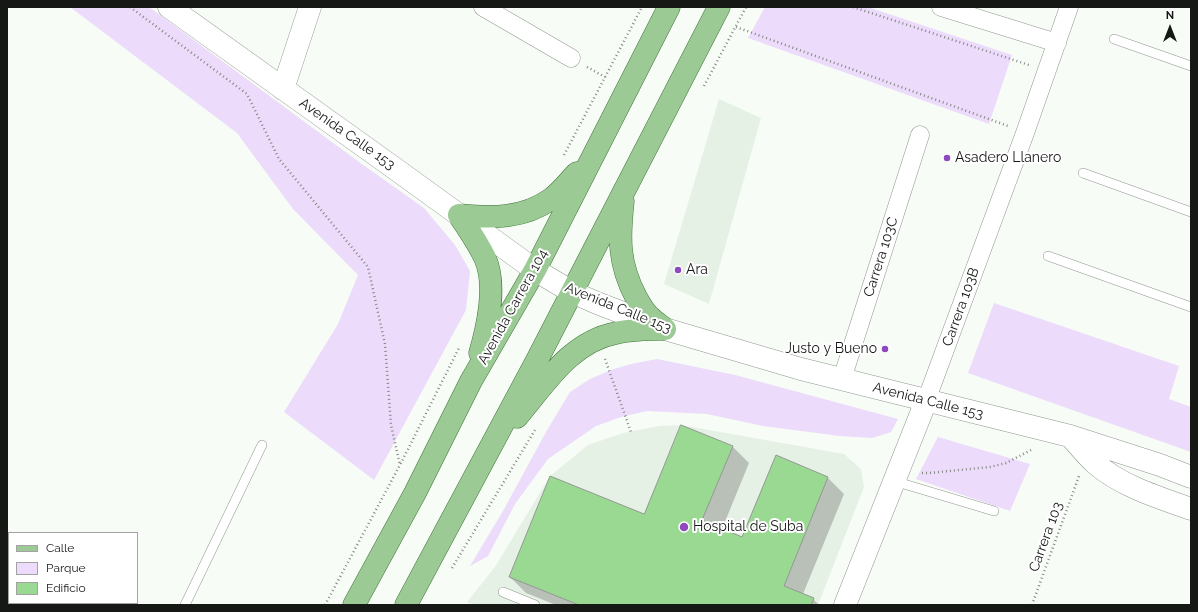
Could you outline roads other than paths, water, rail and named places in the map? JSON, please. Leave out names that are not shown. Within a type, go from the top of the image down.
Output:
[{"type":"main road","name":"Avenida Calle 153","points":[[169,7],[535,270],[572,292],[665,329],[801,369],[1070,436],[1160,465],[1191,477]]},
{"type":"main road","points":[[283,89],[310,7]]},
{"type":"main road","name":"Avenida Carrera 104","points":[[354,605],[471,382],[535,270],[670,7]]},
{"type":"main road","points":[[406,605],[536,362],[719,7]]},
{"type":"main road","points":[[459,215],[482,217],[503,216],[535,209],[552,198],[592,157]]},
{"type":"main road","points":[[624,192],[621,224],[621,250],[627,278],[640,305],[649,317],[665,329]]},
{"type":"main road","points":[[459,215],[478,243],[486,259],[490,285],[489,316],[471,382]]},
{"type":"main road","points":[[484,458],[561,363],[584,345],[595,339],[616,333],[637,330],[665,329]]},
{"type":"main road","name":"Carrera 103B","points":[[845,605],[926,401]]},
{"type":"main road","points":[[1070,436],[1096,465],[1120,480],[1191,509]]},
{"type":"street","points":[[483,7],[571,58]]},
{"type":"street","points":[[941,7],[1057,43]]},
{"type":"street","name":"Carrera 103B","points":[[926,401],[1025,133],[1069,7]]},
{"type":"street","name":"Carrera 103C","points":[[842,379],[920,135]]},
{"type":"lane","points":[[1114,39],[1191,66]]},
{"type":"lane","points":[[1083,173],[1191,212]]},
{"type":"lane","points":[[1048,256],[1191,307]]},
{"type":"lane","points":[[185,605],[262,445]]},
{"type":"lane","points":[[894,481],[994,511]]},
{"type":"lane","points":[[503,592],[535,605]]},
{"type":"place","name":"Asadero Llanero","points":[[947,158]]},
{"type":"place","name":"Ara","points":[[678,270]]},
{"type":"place","name":"Justo y Bueno","points":[[885,349]]},
{"type":"place","name":"Hospital de Suba","points":[[684,527]]}]
